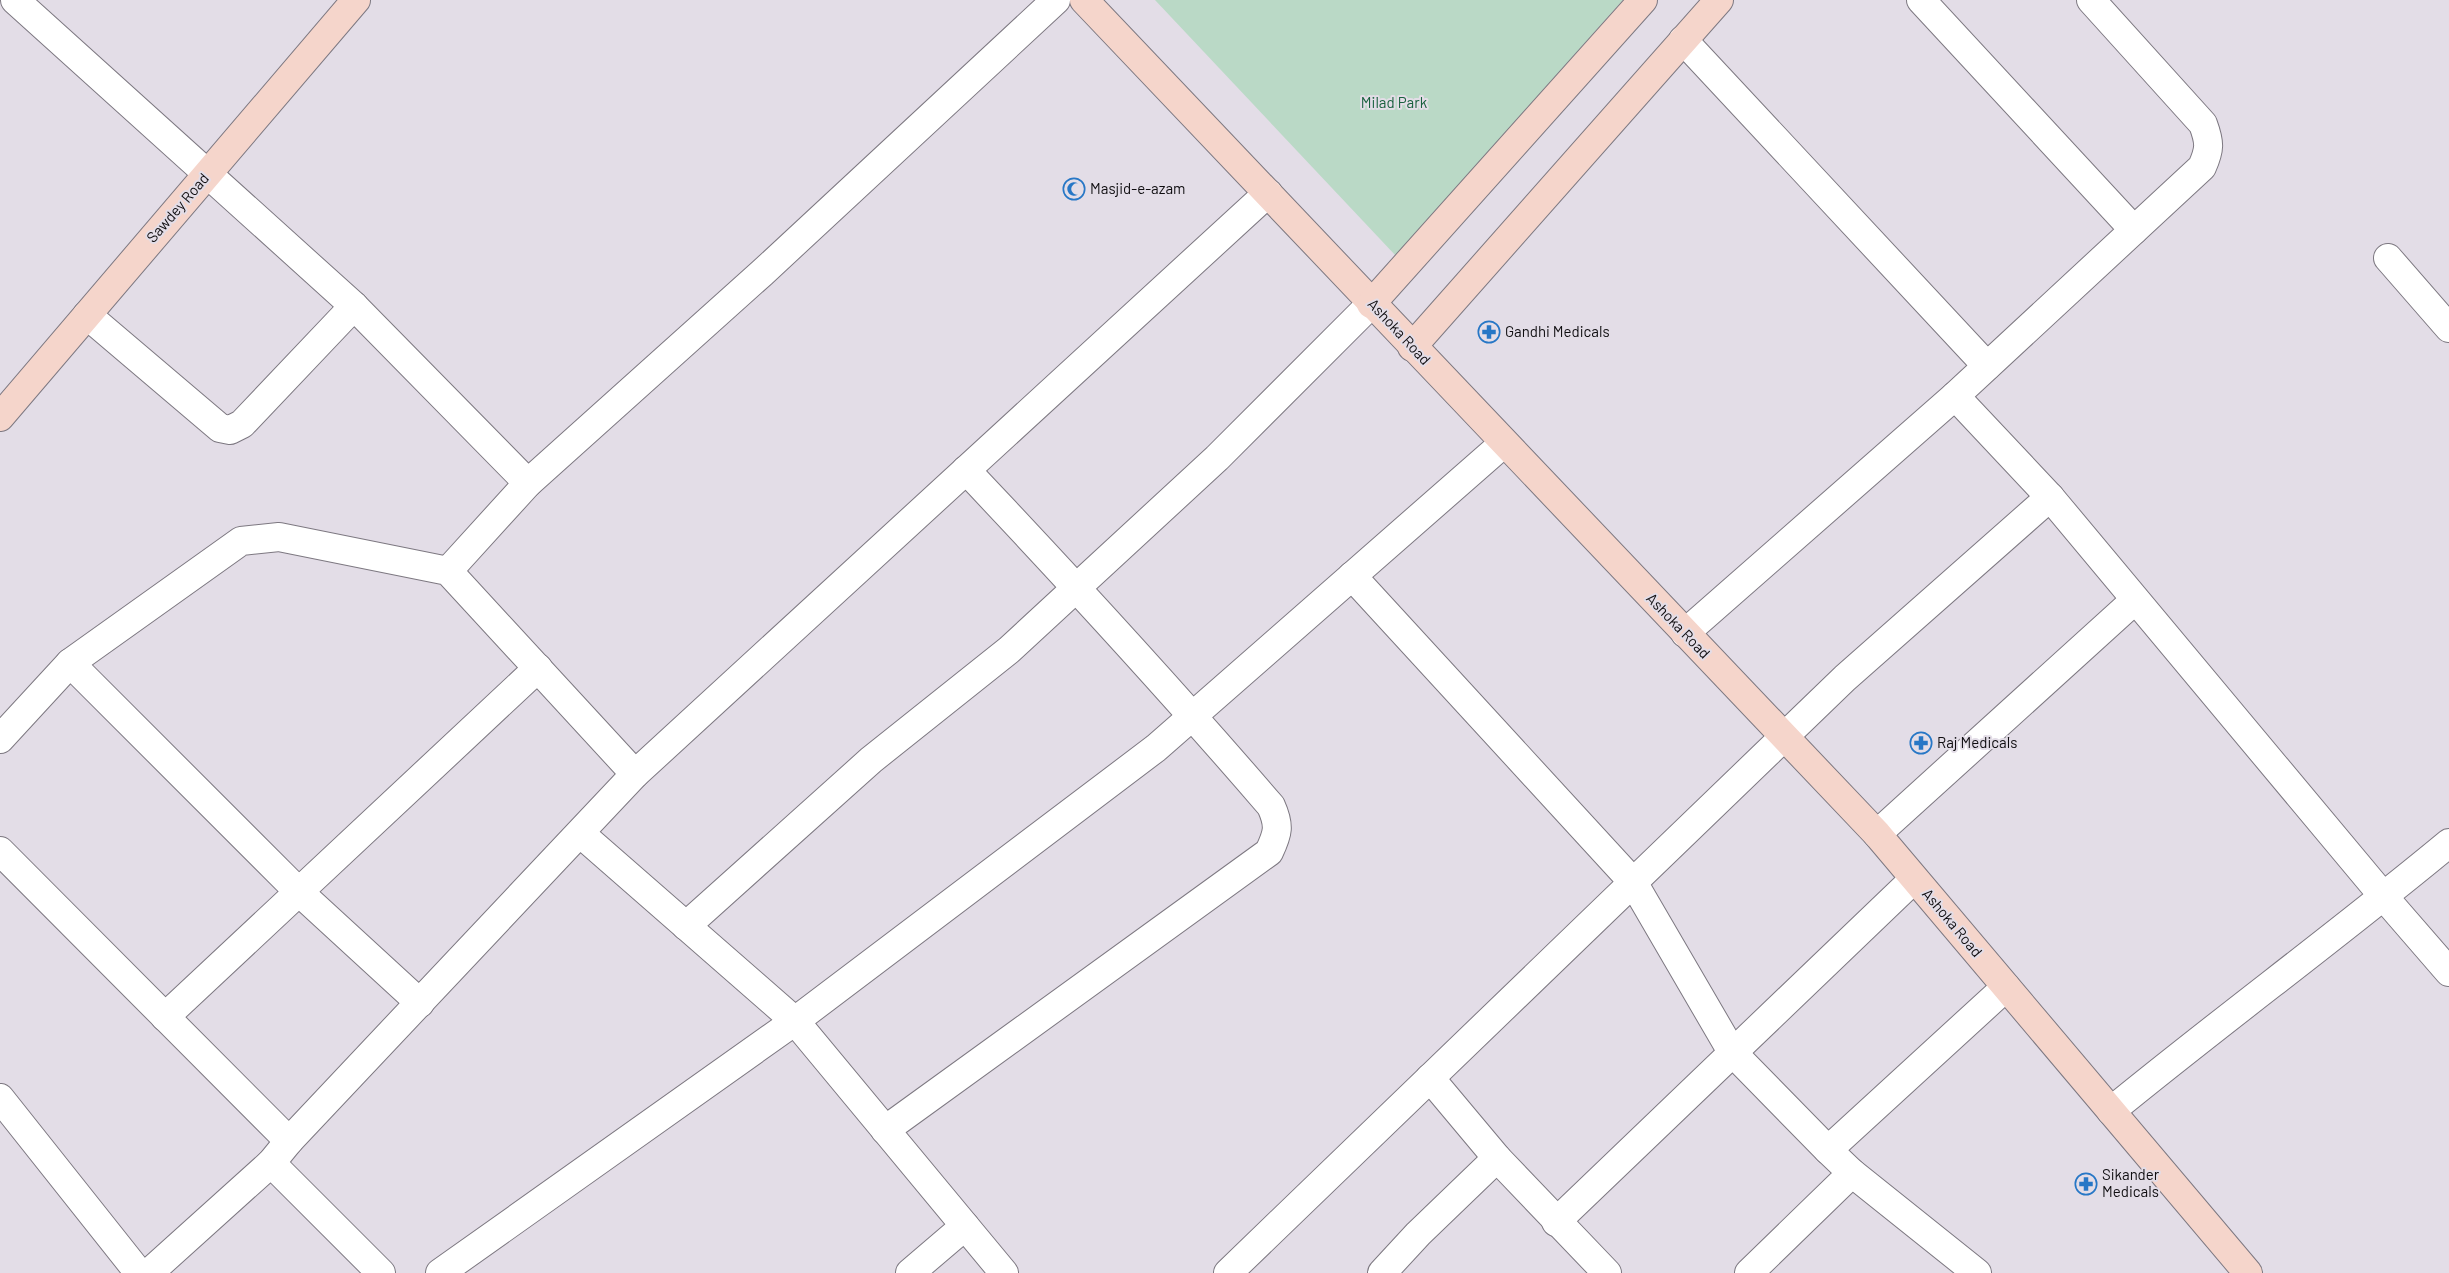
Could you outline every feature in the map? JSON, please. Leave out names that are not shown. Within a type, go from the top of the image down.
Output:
[{"type":"street","name":"Sawdey Road","points":[[0,417],[356,0]]},
{"type":"street","points":[[448,570],[528,483],[762,273],[1056,0]]},
{"type":"street","name":"Ashoka Road","points":[[1084,0],[1876,834],[2248,1273]]},
{"type":"street","points":[[686,926],[871,760],[1009,650],[1217,458],[1372,304],[1643,0]]},
{"type":"street","points":[[1412,347],[1719,0]]},
{"type":"street","points":[[1921,0],[2134,230]]},
{"type":"street","points":[[1685,633],[1955,396],[2202,167],[2209,152],[2208,138],[2203,124],[2091,0]]},
{"type":"street","points":[[22,2],[207,175],[354,306],[528,483]]},
{"type":"street","points":[[1683,40],[1987,366]]},
{"type":"street","points":[[149,1273],[271,1163],[288,1141],[581,834],[635,774],[1268,193]]},
{"type":"street","points":[[2388,258],[2449,328]]},
{"type":"street","points":[[87,315],[220,428],[230,430],[242,424],[354,306]]},
{"type":"street","points":[[1955,396],[2050,497],[2384,897],[2449,972]]},
{"type":"street","points":[[440,1273],[795,1021],[1156,748],[1504,443]]},
{"type":"street","points":[[885,1130],[1269,852],[1276,837],[1278,821],[1271,806],[1193,715],[1078,588],[966,470]]},
{"type":"street","points":[[1228,1273],[1845,678],[2050,497]]},
{"type":"street","points":[[0,740],[70,663],[241,541],[279,537],[448,570],[635,774]]},
{"type":"street","points":[[1352,576],[1634,882],[1732,1052],[1852,1173],[1977,1273]]},
{"type":"street","points":[[1876,834],[2135,600]]},
{"type":"street","points":[[70,663],[298,891],[420,1003]]},
{"type":"street","points":[[165,1017],[538,668]]},
{"type":"street","points":[[581,834],[795,1021],[1004,1273]]},
{"type":"street","points":[[2111,1111],[2193,1044],[2384,897],[2449,843]]},
{"type":"street","points":[[0,852],[288,1141]]},
{"type":"street","points":[[1556,1222],[1914,879]]},
{"type":"street","points":[[1828,1150],[2006,987]]},
{"type":"street","points":[[1430,1078],[1497,1158],[1556,1222],[1607,1273]]},
{"type":"street","points":[[0,1098],[139,1273]]},
{"type":"street","points":[[1382,1273],[1418,1234],[1497,1158]]},
{"type":"street","points":[[271,1163],[381,1273]]},
{"type":"street","points":[[1749,1273],[1852,1173]]},
{"type":"street","points":[[910,1273],[964,1226]]},
{"type":"green space","name":"Milad Park","points":[[1155,0],[1623,0],[1396,256]]},
{"type":"place","name":"Masjid-e-azam","points":[[1074,189]]},
{"type":"place","name":"Gandhi Medicals","points":[[1489,332]]},
{"type":"place","name":"Raj Medicals","points":[[1921,743]]},
{"type":"place","name":"Sikander Medicals","points":[[2086,1184]]}]
